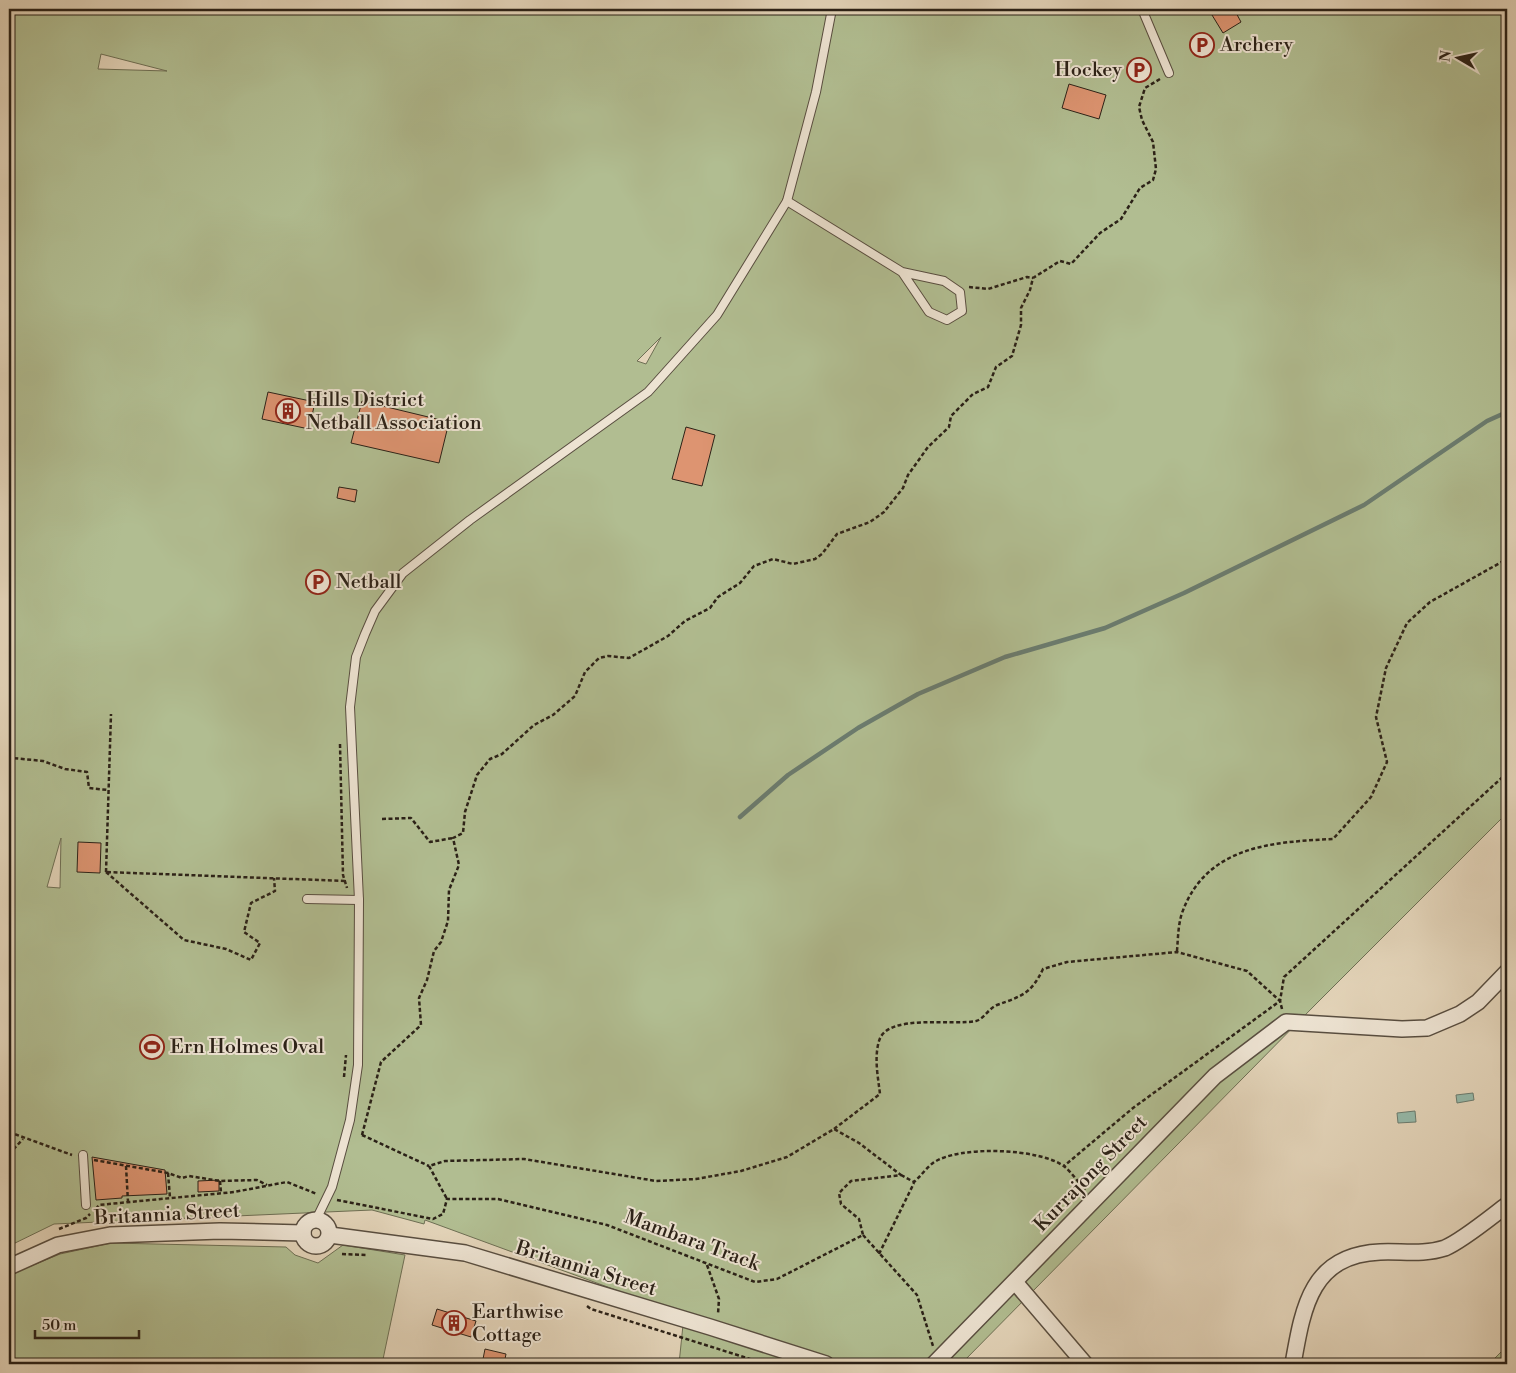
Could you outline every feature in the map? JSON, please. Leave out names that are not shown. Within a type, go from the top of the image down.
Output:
[{"type":"street","points":[[1286,1022],[1402,1029],[1427,1028],[1460,1014],[1478,1002],[1507,972]]},
{"type":"street","name":"Kurrajong Street","points":[[935,1362],[1215,1076],[1286,1022]]},
{"type":"street","points":[[1293,1364],[1308,1296],[1319,1279],[1334,1266],[1355,1255],[1423,1252],[1447,1247],[1507,1205]]},
{"type":"street","points":[[316,1220],[324,1222],[330,1235],[325,1244],[316,1247],[307,1242],[303,1233],[307,1224],[316,1220]]},
{"type":"street","name":"Britannia Street","points":[[9,1267],[58,1245],[110,1234],[220,1231],[303,1233]]},
{"type":"street","name":"Britannia Street","points":[[330,1235],[465,1254],[826,1364]]},
{"type":"street","points":[[1015,1282],[1085,1364]]},
{"type":"lane","points":[[316,1220],[328,1199],[348,1128],[358,1065],[359,900],[350,707],[356,657],[375,611],[403,573],[421,557],[648,392],[717,315],[787,201],[816,92],[832,9]]},
{"type":"lane","points":[[1142,9],[1169,73]]},
{"type":"lane","points":[[787,201],[902,272],[944,281],[960,292],[962,311],[947,320],[929,312],[902,272]]},
{"type":"lane","points":[[307,899],[359,900]]},
{"type":"lane","points":[[83,1156],[86,1205]]},
{"type":"path","points":[[382,819],[411,818],[430,842],[453,838],[463,833],[465,812],[477,776],[490,759],[502,754],[534,725],[553,715],[575,696],[585,672],[599,658],[608,656],[629,658],[668,636],[685,621],[710,608],[718,597],[740,583],[754,566],[773,559],[793,564],[815,559],[822,554],[837,534],[870,522],[884,512],[903,488],[908,475],[928,447],[949,427],[952,416],[973,394],[988,386],[996,367],[1012,356],[1021,325],[1021,308],[1030,290],[1033,278],[1060,261],[1070,264],[1100,233],[1122,219],[1140,188],[1153,180],[1156,169],[1153,142],[1142,120],[1139,107],[1145,88],[1169,73]]},
{"type":"path","points":[[950,285],[988,289],[1026,276],[1033,278]]},
{"type":"path","points":[[1280,1001],[1248,971],[1177,952],[1181,915],[1191,891],[1207,871],[1239,853],[1286,842],[1333,839],[1371,797],[1387,762],[1376,717],[1386,668],[1407,623],[1430,602],[1507,559]]},
{"type":"path","points":[[106,872],[111,714]]},
{"type":"path","points":[[340,742],[339,778],[345,881],[349,900]]},
{"type":"path","points":[[9,755],[12,758],[43,761],[87,772],[89,788],[108,790]]},
{"type":"path","points":[[1286,1022],[1280,1001],[1284,977],[1507,773]]},
{"type":"path","points":[[362,1135],[381,1062],[421,1025],[419,998],[427,980],[434,952],[441,942],[448,921],[449,890],[459,865],[453,838]]},
{"type":"path","points":[[106,872],[345,881]]},
{"type":"path","points":[[106,872],[184,940],[226,949],[251,960],[260,943],[244,932],[251,903],[274,892],[274,878]]},
{"type":"path","name":"Mambara Track","points":[[429,1166],[445,1161],[524,1159],[656,1181],[696,1179],[741,1171],[787,1157],[834,1129],[880,1094],[877,1060],[880,1039],[888,1028],[906,1023],[953,1024],[978,1021],[992,1007],[1017,998],[1035,986],[1043,969],[1067,962],[1177,952]]},
{"type":"path","points":[[1064,1166],[1133,1108],[1280,1001]]},
{"type":"path","points":[[343,1085],[347,1046]]},
{"type":"path","points":[[57,1230],[86,1218],[99,1205],[221,1193],[287,1182],[328,1199],[433,1219],[444,1214],[447,1199],[429,1166],[348,1128]]},
{"type":"path","points":[[834,1129],[859,1143],[901,1175],[915,1182]]},
{"type":"path","points":[[9,1132],[83,1156],[168,1173],[182,1178],[189,1176],[220,1181],[256,1180],[269,1185]]},
{"type":"path","points":[[9,1154],[24,1138]]},
{"type":"path","points":[[879,1254],[915,1182],[934,1162],[953,1156],[988,1151],[1035,1155],[1064,1166],[1094,1200]]},
{"type":"path","points":[[126,1166],[128,1202]]},
{"type":"path","points":[[168,1173],[170,1198]]},
{"type":"path","points":[[901,1175],[852,1181],[839,1193],[840,1204],[859,1219],[863,1236],[917,1296],[935,1362]]},
{"type":"path","points":[[220,1181],[221,1193]]},
{"type":"path","points":[[316,1194],[320,1187]]},
{"type":"path","name":"Mambara Track","points":[[447,1199],[498,1199],[607,1226],[755,1282],[777,1279],[863,1236]]},
{"type":"path","points":[[342,1254],[372,1256]]},
{"type":"path","points":[[707,1265],[719,1299],[716,1329]]},
{"type":"path","points":[[584,1303],[591,1309],[766,1364]]},
{"type":"shaded area","points":[[9,9],[1507,9],[1507,813],[961,1364],[679,1364],[684,1315],[425,1220],[424,1224],[372,1210],[54,1224],[9,1246]],"holes":[[[101,54],[167,71],[98,69]],[[661,337],[646,364],[637,361]],[[61,838],[60,888],[47,887]]]},
{"type":"shaded area","points":[[1473,1093],[1474,1100],[1457,1103],[1456,1095]]},
{"type":"shaded area","points":[[1415,1111],[1416,1122],[1398,1123],[1397,1113]]},
{"type":"shaded area","points":[[111,1243],[286,1247],[295,1255],[318,1263],[343,1245],[405,1255],[382,1364],[9,1364],[9,1275],[60,1254]]},
{"type":"shaded area","points":[[1507,1346],[1507,1364],[1489,1364]]},
{"type":"building","points":[[1222,9],[1234,9],[1241,22],[1223,33],[1212,15]]},
{"type":"building","points":[[1069,84],[1106,95],[1099,119],[1062,108]]},
{"type":"building","name":"Hills District Netball Association","points":[[268,392],[315,402],[309,429],[262,419]]},
{"type":"building","points":[[362,401],[449,422],[439,463],[351,443]]},
{"type":"building","points":[[686,427],[715,435],[702,486],[672,479]]},
{"type":"building","points":[[339,487],[357,490],[355,502],[337,498]]},
{"type":"building","points":[[78,842],[101,843],[100,873],[77,872]]},
{"type":"building","points":[[92,1157],[165,1170],[167,1194],[122,1196],[122,1198],[96,1200]]},
{"type":"building","points":[[219,1180],[219,1191],[198,1192],[198,1181]]},
{"type":"building","name":"Earthwise Cottage","points":[[437,1309],[476,1321],[471,1337],[432,1325]]},
{"type":"building","points":[[485,1349],[506,1354],[504,1364],[482,1364]]},
{"type":"waterway","points":[[740,817],[788,775],[858,728],[918,694],[1005,657],[1105,628],[1184,593],[1364,505],[1487,421],[1507,412]]},
{"type":"place","name":"Archery","points":[[1202,45]]},
{"type":"place","name":"Hockey","points":[[1139,70]]},
{"type":"place","name":"Hills District Netball Association","points":[[288,411]]},
{"type":"place","name":"Netball","points":[[318,582]]},
{"type":"place","name":"Ern Holmes Oval","points":[[152,1047]]},
{"type":"place","name":"Earthwise Cottage","points":[[454,1323]]}]
